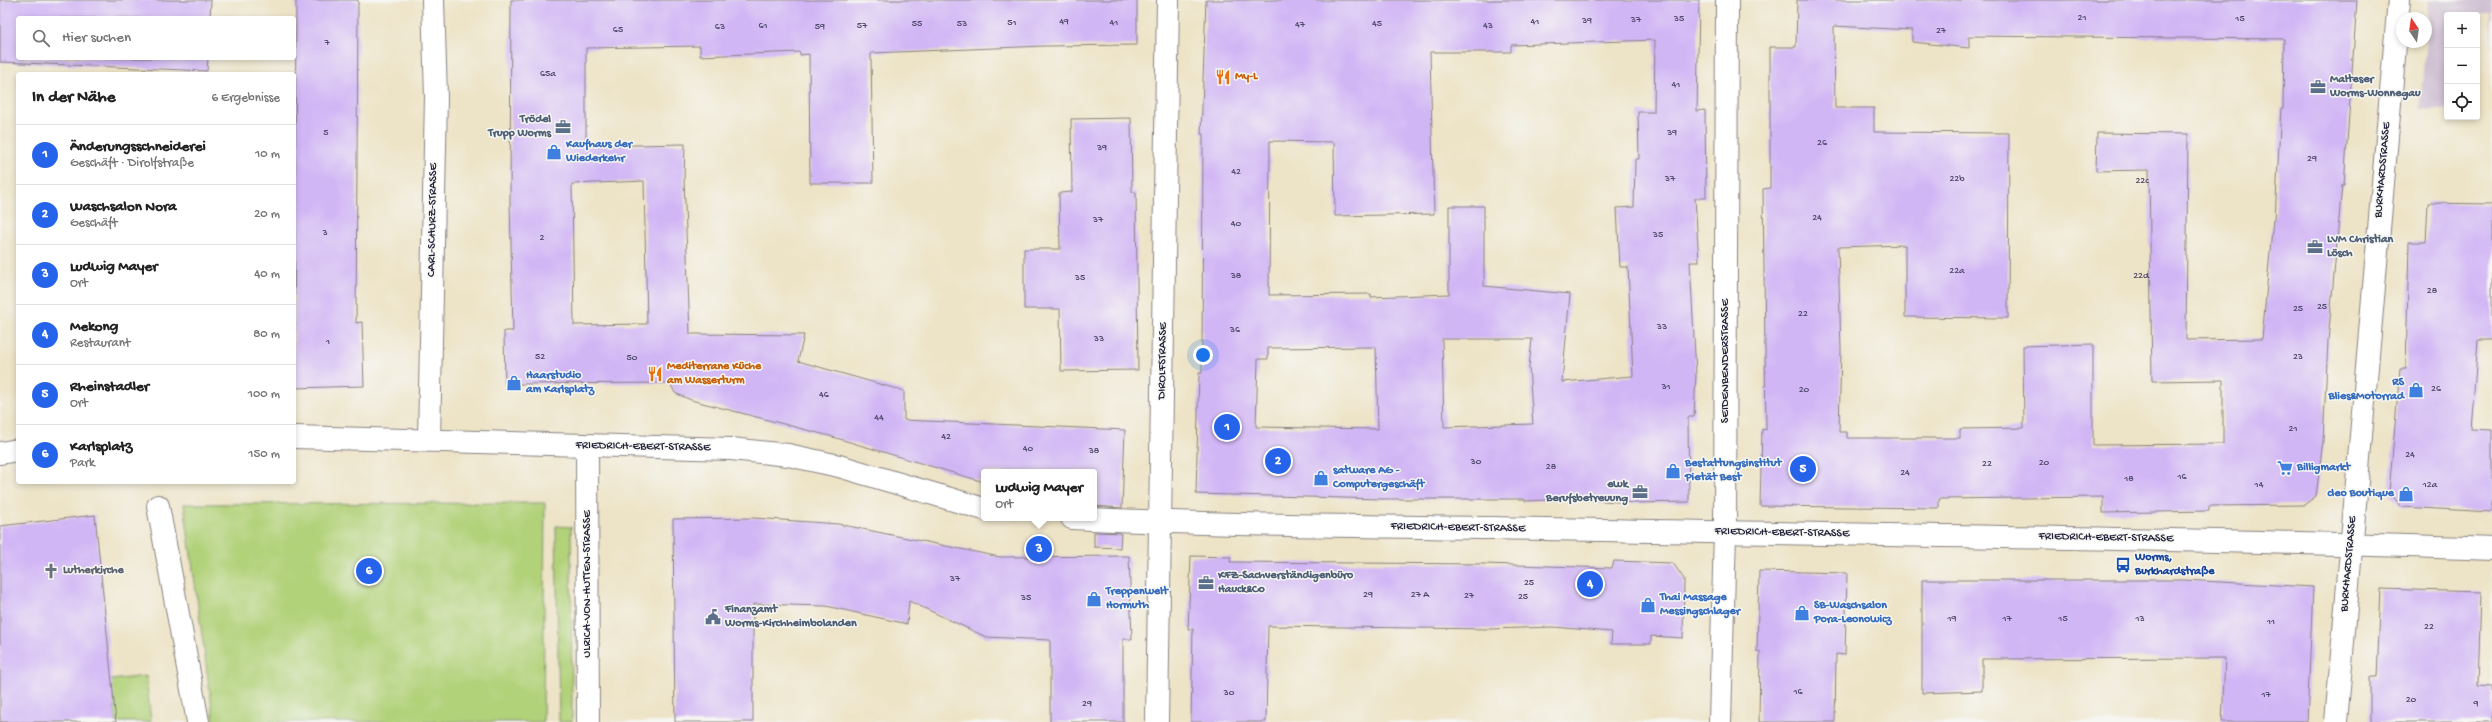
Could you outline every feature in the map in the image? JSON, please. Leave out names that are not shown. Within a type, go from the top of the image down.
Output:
[{"type":"street","name":"CARL-SCHURZ-STRASSE","points":[[429,440],[436,97],[433,0]]},
{"type":"street","name":"DIROLFSTRASSE","points":[[1157,722],[1168,0]]},
{"type":"street","name":"SEIDENBENDERSTRASSE","points":[[1720,722],[1725,532],[1727,0]]},
{"type":"street","name":"BURKHARDSTRASSE","points":[[2336,722],[2350,544],[2399,0]]},
{"type":"street","name":"FRIEDRICH-EBERT-STRASSE","points":[[296,437],[731,449],[788,455],[880,477],[981,508]]},
{"type":"street","name":"ULRICH-VON-HUTTEN-STRASSE","points":[[587,446],[588,722]]},
{"type":"street","points":[[0,453],[16,450]]},
{"type":"street","points":[[158,506],[198,722]]},
{"type":"street","name":"FRIEDRICH-EBERT-STRASSE","points":[[1097,519],[1161,522],[2350,544],[2492,549]]},
{"type":"shaded area","points":[[2429,0],[2492,0],[2492,49],[2490,13],[2444,12],[2444,110],[2420,109],[2425,48],[2432,48],[2432,12],[2428,12]]},
{"type":"green space","points":[[545,503],[543,722],[214,722],[184,504]]},
{"type":"green space","points":[[556,526],[571,527],[572,722],[559,722]]},
{"type":"green space","points":[[146,676],[151,722],[116,722],[111,680]]},
{"type":"building","points":[[0,0],[211,0],[210,16],[16,16],[16,60],[208,60],[207,71],[0,62]]},
{"type":"building","points":[[296,0],[358,0],[356,323],[362,322],[364,386],[296,388]]},
{"type":"building","points":[[511,0],[1137,0],[1137,45],[1045,46],[871,53],[873,183],[810,183],[809,54],[800,55],[800,52],[700,56],[700,46],[586,48],[586,146],[685,144],[684,179],[690,334],[804,335],[798,361],[904,391],[904,420],[1125,430],[1122,508],[1097,506],[1097,469],[981,469],[981,481],[826,435],[691,400],[675,393],[670,383],[505,384],[504,331],[513,331],[510,202]],"holes":[[[644,181],[647,324],[574,325],[572,184]]]},
{"type":"building","points":[[1206,0],[1699,0],[1697,111],[1705,110],[1706,198],[1695,198],[1699,262],[1690,262],[1696,374],[1694,417],[1688,417],[1689,502],[1634,503],[1572,499],[1525,501],[1525,499],[1381,499],[1196,494],[1199,373],[1202,373],[1203,134],[1201,134]],"holes":[[[1655,40],[1654,112],[1638,112],[1639,159],[1635,159],[1634,207],[1617,208],[1620,267],[1628,267],[1633,376],[1562,382],[1570,294],[1484,286],[1484,206],[1449,206],[1449,294],[1371,297],[1371,294],[1269,295],[1270,141],[1334,142],[1335,216],[1434,214],[1430,52],[1511,52],[1511,45]],[[1442,339],[1532,339],[1529,367],[1533,424],[1444,427]],[[1376,347],[1378,429],[1256,427],[1258,359],[1268,359],[1268,348]]]},
{"type":"building","points":[[1797,0],[2357,0],[2344,185],[2342,185],[2328,341],[2323,441],[2316,496],[2304,505],[2209,506],[2209,511],[2103,513],[2103,497],[1939,499],[1939,508],[1760,506],[1762,429],[1766,430],[1763,189],[1770,188],[1770,47],[1796,47]],"holes":[[[1834,26],[1912,30],[1912,42],[1969,48],[1969,36],[2284,39],[2283,108],[2281,108],[2275,219],[2273,219],[2262,339],[2186,340],[2188,134],[2097,133],[2096,171],[2149,170],[2152,381],[2223,380],[2223,444],[2093,445],[2093,344],[2023,346],[2024,428],[1960,429],[1960,438],[1847,438],[1847,432],[1839,432],[1841,350],[1838,247],[1905,245],[1905,317],[2008,318],[2009,133],[1874,132],[1874,108],[1835,108]]]},
{"type":"building","points":[[1131,118],[1132,192],[1136,192],[1138,370],[1061,371],[1060,309],[1024,309],[1024,249],[1060,249],[1059,193],[1072,192],[1071,119]]},
{"type":"building","points":[[2428,203],[2492,204],[2492,340],[2478,340],[2471,429],[2492,430],[2492,512],[2402,507],[2389,492],[2400,369],[2406,369],[2409,242],[2426,242]]},
{"type":"building","points":[[95,515],[116,722],[0,722],[0,526]]},
{"type":"building","points":[[754,518],[838,524],[1000,557],[1129,556],[1132,639],[1123,639],[1123,722],[1050,722],[1050,640],[986,637],[909,601],[907,624],[826,606],[753,604],[753,722],[675,722],[673,519]]},
{"type":"building","points":[[1094,532],[1121,533],[1120,548],[1094,547]]},
{"type":"building","points":[[1191,556],[1231,557],[1230,562],[1483,564],[1612,568],[1614,561],[1673,563],[1684,579],[1683,638],[1651,636],[1651,644],[1611,644],[1612,632],[1553,627],[1491,629],[1268,626],[1266,722],[1191,722],[1193,629],[1188,629]]},
{"type":"building","points":[[1759,571],[1847,573],[1845,655],[1836,654],[1835,722],[1759,722],[1760,652],[1757,652]]},
{"type":"building","points":[[1922,580],[2184,580],[2313,587],[2307,722],[2222,722],[2225,658],[1982,659],[1982,691],[1922,693]]},
{"type":"building","points":[[2381,589],[2481,592],[2478,686],[2492,687],[2492,722],[2370,722],[2370,677],[2377,677]]},
{"type":"place","name":"My-L","points":[[1223,77]]},
{"type":"place","name":"Malteser Worms-Wonnegau","points":[[2318,87]]},
{"type":"place","name":"Trödel Trupp Worms","points":[[563,127]]},
{"type":"place","name":"Kaufhaus der Wiederkehr","points":[[554,152]]},
{"type":"place","name":"LVM Christian Lösch","points":[[2315,247]]},
{"type":"place","name":"Mediterrane Küche am Wasserturm","points":[[655,374]]},
{"type":"place","name":"Haarstudio am Karlsplatz","points":[[514,383]]},
{"type":"place","name":"RS Blies&Motorrad","points":[[2416,390]]},
{"type":"place","name":"Änderungsschneiderei","points":[[1227,427]]},
{"type":"place","name":"Waschsalon Nora","points":[[1278,461]]},
{"type":"place","name":"Billigmarkt","points":[[2285,468]]},
{"type":"place","name":"Rheinstadler","points":[[1803,469]]},
{"type":"place","name":"Bestattungsinstitut Pietät Best","points":[[1673,471]]},
{"type":"place","name":"satware AG - Computergeschäft","points":[[1321,478]]},
{"type":"place","name":"ewk Berufsbetreuung","points":[[1640,492]]},
{"type":"place","name":"cleo Boutique","points":[[2406,494]]},
{"type":"place","name":"Ludwig Mayer","points":[[1039,549]]},
{"type":"place","name":"Worms, Burkhardstraße","points":[[2123,565]]},
{"type":"place","name":"Lutherkirche","points":[[51,571]]},
{"type":"place","name":"Karlsplatz","points":[[369,571]]},
{"type":"place","name":"KFZ-Sachverständigenbüro Hauck&Co","points":[[1206,583]]},
{"type":"place","name":"Mekong","points":[[1590,584]]},
{"type":"place","name":"Treppenwelt Hormuth","points":[[1094,599]]},
{"type":"place","name":"Thai Massage Messingschlager","points":[[1648,605]]},
{"type":"place","name":"SB-Waschsalon Pora-Leonowicz","points":[[1802,613]]},
{"type":"place","name":"Finanzamt Worms-Kirchheimbolanden","points":[[713,617]]}]
